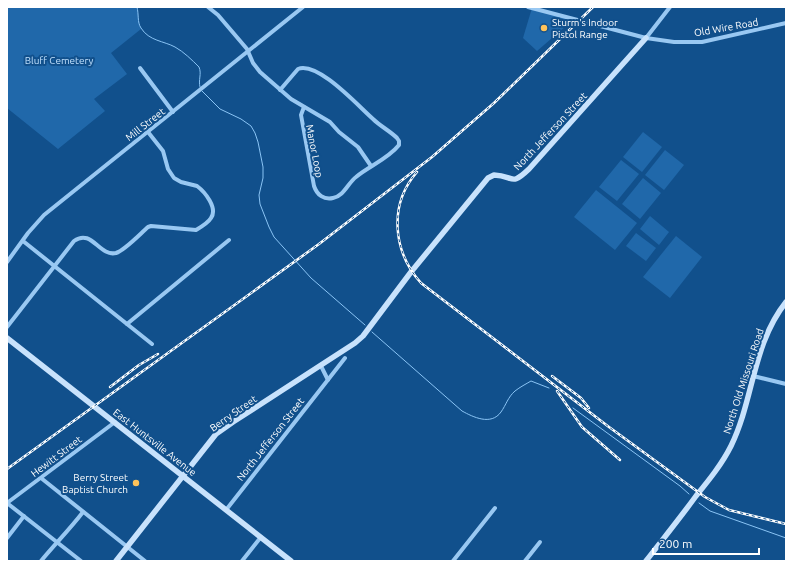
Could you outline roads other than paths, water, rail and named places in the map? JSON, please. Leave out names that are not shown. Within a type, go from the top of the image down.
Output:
[{"type":"street","points":[[208,7],[218,15],[248,52],[256,68],[291,99],[330,122],[339,132],[358,147],[371,166]]},
{"type":"street","name":"Mill Street","points":[[7,262],[22,241],[44,215],[303,7]]},
{"type":"street","name":"Old Wire Road","points":[[528,7],[646,38],[674,42],[702,42],[786,23]]},
{"type":"street","points":[[646,38],[670,7]]},
{"type":"street","name":"North Jefferson Street","points":[[370,326],[411,272],[488,178],[494,175],[513,180],[521,176],[534,164],[646,38]]},
{"type":"street","name":"Manor Loop","points":[[280,90],[295,71],[302,67],[306,68],[330,81],[346,93],[374,120],[397,138],[400,144],[397,148],[356,177],[340,195],[329,199],[325,198],[318,194],[314,186],[301,116],[304,107]]},
{"type":"street","points":[[140,68],[173,112]]},
{"type":"street","points":[[7,327],[74,241],[82,237],[90,240],[105,251],[113,253],[121,250],[148,227],[196,230],[211,218],[213,215],[213,207],[208,198],[197,186],[181,182],[174,178],[168,170],[163,151],[148,132]]},
{"type":"street","points":[[127,324],[229,240]]},
{"type":"street","points":[[22,241],[152,344]]},
{"type":"street","name":"North Old Missouri Road","points":[[646,561],[724,458],[736,434],[764,341],[776,316],[786,302]]},
{"type":"street","name":"Berry Street","points":[[116,561],[182,475],[216,434],[355,343],[370,326]]},
{"type":"street","name":"East Huntsville Avenue","points":[[7,338],[291,561]]},
{"type":"street","name":"North Jefferson Street","points":[[226,510],[345,358]]},
{"type":"street","points":[[321,366],[328,380]]},
{"type":"street","points":[[753,376],[786,384]]},
{"type":"street","name":"Hewitt Street","points":[[7,503],[115,422]]},
{"type":"street","points":[[41,478],[145,561]]},
{"type":"street","points":[[7,503],[81,561]]},
{"type":"street","points":[[453,561],[495,508]]},
{"type":"street","points":[[42,561],[83,512]]},
{"type":"street","points":[[7,538],[24,516]]},
{"type":"street","points":[[242,561],[261,537]]},
{"type":"street","points":[[525,561],[540,542]]},
{"type":"waterway","points":[[137,7],[139,23],[141,28],[148,36],[178,49],[199,67],[200,87]]},
{"type":"waterway","points":[[202,91],[220,109],[241,119],[251,126],[255,133],[263,167],[263,178],[259,195],[260,204],[274,237],[311,278],[365,325]]},
{"type":"waterway","points":[[372,332],[462,411],[477,418],[492,419],[497,416],[513,393],[531,381],[549,388]]},
{"type":"waterway","points":[[573,408],[689,494]]},
{"type":"waterway","points":[[699,503],[710,511],[786,538]]},
{"type":"railway","points":[[7,469],[319,244],[432,157],[494,103],[593,7]]},
{"type":"railway","points":[[417,172],[401,199],[398,213],[398,228],[404,257],[421,283],[609,427],[705,497],[729,510],[786,524]]},
{"type":"railway","points":[[110,387],[139,365],[158,354]]},
{"type":"railway","points":[[552,376],[581,398],[589,408]]},
{"type":"railway","points":[[557,391],[582,427],[620,460]]},
{"type":"place","name":"Sturm's Indoor Pistol Range","points":[[544,28]]},
{"type":"place","name":"Berry Street Baptist Church","points":[[136,483]]},
{"type":"park label","name":"Bluff Cemetery","points":[[59,60]]}]
